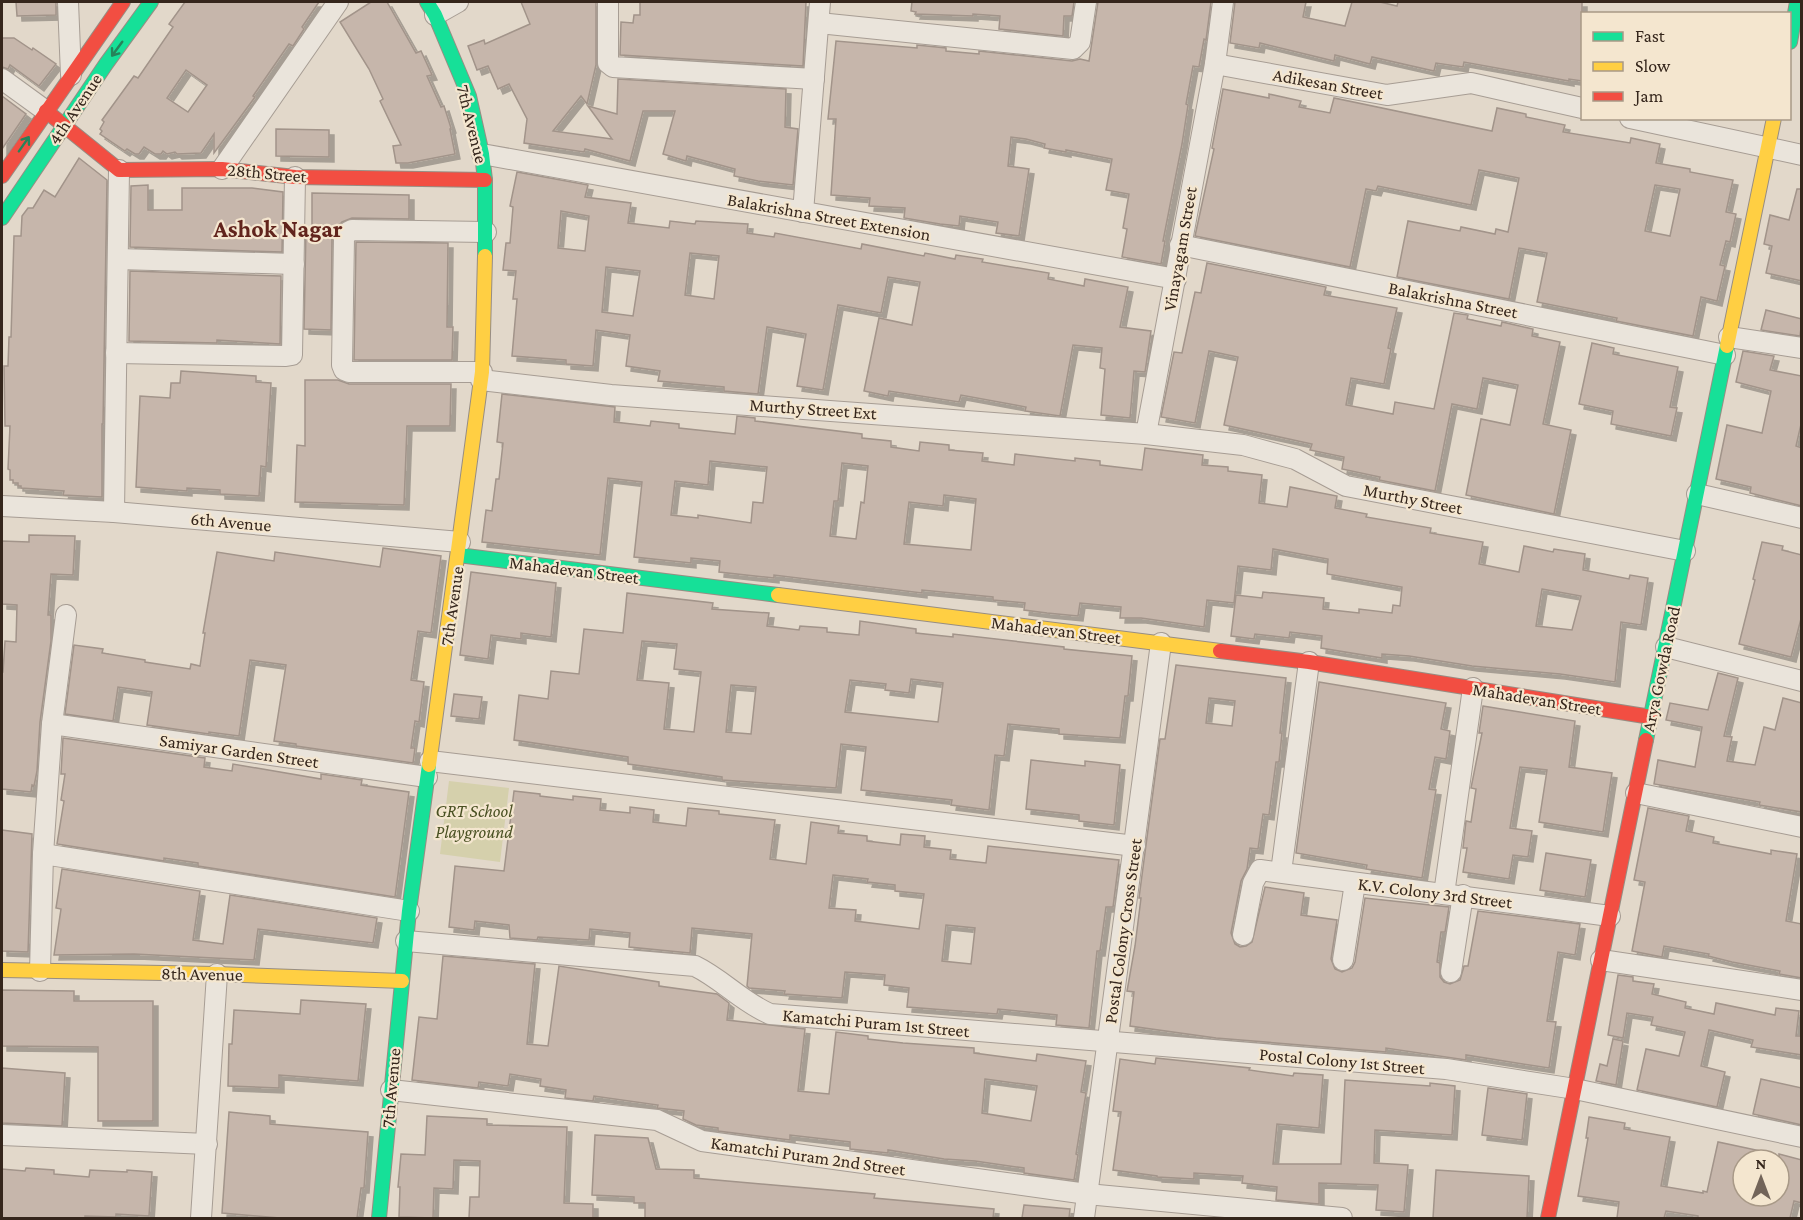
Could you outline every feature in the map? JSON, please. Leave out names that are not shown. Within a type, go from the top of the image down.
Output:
[{"type":"main road","points":[[2,176],[123,2]]},
{"type":"main road","name":"4th Avenue","points":[[2,218],[151,2]]},
{"type":"main road","points":[[1791,36],[1797,2]]},
{"type":"main road","name":"7th Avenue","points":[[379,1218],[409,911],[482,376],[486,232],[482,154],[469,96],[431,8]]},
{"type":"main road","points":[[46,111],[119,170]]},
{"type":"main road","name":"Arya Gowda Road","points":[[1548,1218],[1774,120]]},
{"type":"main road","name":"28th Street","points":[[119,170],[222,169],[295,177],[485,180]]},
{"type":"main road","name":"Mahadevan Street","points":[[459,548],[1309,662],[1651,717]]},
{"type":"main road","name":"8th Avenue","points":[[2,970],[216,974],[402,981]]},
{"type":"street","points":[[68,2],[71,75]]},
{"type":"street","points":[[222,169],[338,2]]},
{"type":"street","points":[[431,8],[458,2]]},
{"type":"street","points":[[608,2],[608,63],[613,67],[813,79]]},
{"type":"street","points":[[803,212],[820,2]]},
{"type":"street","points":[[819,23],[1073,49],[1080,42],[1086,2]]},
{"type":"street","name":"Vinayagam Street","points":[[1146,434],[1215,64],[1223,2]]},
{"type":"street","name":"Adikesan Street","points":[[1215,64],[1387,95],[1471,83],[1581,108]]},
{"type":"street","points":[[2,79],[46,111]]},
{"type":"street","points":[[1639,120],[1802,155]]},
{"type":"street","name":"Balakrishna Street Extension","points":[[482,154],[1176,279]]},
{"type":"street","points":[[114,512],[119,170]]},
{"type":"street","points":[[116,353],[292,355],[295,177]]},
{"type":"street","name":"Murthy Street Ext","points":[[486,232],[352,230],[348,232],[344,238],[342,365],[344,370],[482,376],[611,395],[1146,434]]},
{"type":"street","name":"Balakrishna Street","points":[[1180,245],[1727,346],[1802,348]]},
{"type":"street","points":[[118,259],[294,264]]},
{"type":"street","name":"Murthy Street","points":[[1146,434],[1243,445],[1295,459],[1346,486],[1685,551]]},
{"type":"street","points":[[1697,494],[1802,518]]},
{"type":"street","name":"6th Avenue","points":[[2,506],[114,512],[459,548]]},
{"type":"street","points":[[40,971],[43,854],[52,724],[66,615]]},
{"type":"street","name":"Postal Colony Cross Street","points":[[1083,1218],[1161,643]]},
{"type":"street","points":[[1666,647],[1802,681]]},
{"type":"street","points":[[1281,872],[1309,662]]},
{"type":"street","points":[[1451,972],[1453,895],[1473,688]]},
{"type":"street","name":"Samiyar Garden Street","points":[[52,724],[429,769],[1135,846]]},
{"type":"street","points":[[1636,793],[1802,827]]},
{"type":"street","points":[[43,854],[409,911]]},
{"type":"street","name":"K.V. Colony 3rd Street","points":[[1243,934],[1253,883],[1260,870],[1610,916]]},
{"type":"street","points":[[1344,960],[1355,883]]},
{"type":"street","name":"Kamatchi Puram 1st Street","points":[[406,941],[695,966],[713,975],[757,1009],[770,1014],[1108,1042]]},
{"type":"street","points":[[1601,960],[1802,990]]},
{"type":"street","points":[[201,1218],[216,974]]},
{"type":"street","name":"Postal Colony 1st Street","points":[[1108,1042],[1446,1069],[1575,1089],[1802,1137]]},
{"type":"street","name":"Kamatchi Puram 2nd Street","points":[[391,1090],[657,1120],[702,1141],[1087,1194],[1342,1218]]},
{"type":"street","points":[[2,1135],[207,1144]]},
{"type":"green space","name":"GRT School Playground","points":[[449,781],[509,788],[500,862],[440,854]]},
{"type":"building","points":[[16,2],[56,2],[56,15],[17,16]]},
{"type":"building","points":[[185,2],[319,2],[302,27],[304,29],[293,46],[289,44],[253,96],[255,97],[214,153],[214,134],[201,153],[167,154],[163,151],[161,154],[155,154],[144,147],[139,154],[127,149],[125,151],[100,134],[104,122],[102,120],[134,76],[138,78],[173,27],[169,24]],"holes":[[[186,70],[207,85],[188,112],[167,98]]]},
{"type":"building","points":[[371,2],[387,2],[416,53],[421,51],[432,75],[427,76],[441,107],[444,106],[451,128],[455,154],[408,163],[396,163],[393,146],[401,145],[380,101],[383,99],[369,69],[340,22]]},
{"type":"building","points":[[521,2],[596,2],[596,65],[587,104],[581,96],[553,131],[612,139],[588,106],[617,114],[618,79],[786,89],[785,127],[798,129],[793,185],[734,176],[735,169],[687,156],[686,161],[663,154],[675,111],[643,111],[630,161],[585,149],[584,152],[524,143],[527,119],[509,84],[498,89],[488,66],[477,70],[468,46],[484,40],[485,44],[530,24]]},
{"type":"building","points":[[640,2],[806,2],[803,66],[620,55],[621,22],[633,23],[634,15],[640,15]]},
{"type":"building","points":[[912,2],[1074,2],[1072,16],[1064,16],[1063,36],[999,29],[1000,16],[915,14],[916,12],[911,11]]},
{"type":"building","points":[[1098,2],[1211,2],[1206,40],[1204,39],[1199,67],[1193,66],[1161,264],[1122,257],[1127,229],[1123,228],[1129,194],[1106,190],[1112,159],[1044,148],[1045,144],[1026,139],[1011,137],[1008,166],[1029,169],[1019,236],[996,233],[998,222],[960,216],[959,226],[940,224],[904,218],[905,208],[869,206],[870,198],[831,195],[836,119],[828,119],[836,41],[917,48],[917,45],[946,48],[946,51],[979,54],[979,51],[1089,61]]},
{"type":"building","points":[[1235,2],[1306,2],[1303,17],[1345,26],[1352,2],[1380,2],[1397,6],[1398,2],[1582,2],[1581,81],[1569,79],[1569,81],[1464,62],[1463,67],[1436,63],[1434,71],[1372,57],[1370,64],[1335,55],[1334,61],[1260,43],[1259,48],[1230,43]]},
{"type":"building","points":[[2,38],[14,38],[56,64],[39,86],[10,65],[8,69],[2,67]]},
{"type":"building","points":[[1223,89],[1269,98],[1269,94],[1301,101],[1299,107],[1330,113],[1334,98],[1492,131],[1497,108],[1565,125],[1563,132],[1630,143],[1631,138],[1660,144],[1656,163],[1733,180],[1726,212],[1736,214],[1730,242],[1726,241],[1720,265],[1725,266],[1717,301],[1701,297],[1693,336],[1537,302],[1547,253],[1519,248],[1509,299],[1397,277],[1408,221],[1460,231],[1461,227],[1495,234],[1496,229],[1508,232],[1519,178],[1479,170],[1471,205],[1378,186],[1376,191],[1366,189],[1350,267],[1195,236],[1214,149],[1212,148]],"holes":[[[1655,185],[1680,189],[1670,236],[1645,231]]]},
{"type":"building","points":[[2,96],[26,114],[2,149]]},
{"type":"building","points":[[276,129],[329,130],[329,157],[276,156]]},
{"type":"building","points":[[79,158],[107,180],[102,497],[63,495],[64,491],[21,488],[18,483],[13,483],[13,480],[10,480],[8,469],[10,426],[5,426],[4,366],[8,366],[9,337],[11,337],[14,236],[21,236],[22,216],[28,208],[33,208],[44,190],[55,197]]},
{"type":"building","points":[[517,172],[588,185],[585,197],[631,203],[628,223],[669,228],[670,221],[695,224],[696,221],[748,224],[747,233],[774,237],[775,233],[861,249],[862,244],[924,256],[925,253],[955,259],[956,255],[983,259],[982,262],[1049,273],[1048,279],[1084,286],[1085,279],[1128,287],[1120,327],[1151,331],[1145,372],[1134,371],[1130,418],[1101,415],[1105,369],[1100,368],[1102,348],[1073,345],[1060,416],[1025,411],[1026,407],[961,395],[959,402],[889,391],[888,396],[864,391],[879,318],[912,325],[920,282],[888,277],[881,313],[838,305],[823,390],[797,386],[806,334],[767,327],[758,394],[724,391],[724,387],[658,381],[660,371],[626,366],[630,335],[596,330],[593,366],[566,364],[566,360],[512,356],[517,299],[513,299],[516,271],[503,270],[506,243],[510,243],[513,207],[510,206]],"holes":[[[561,211],[589,216],[585,251],[558,248]],[[690,253],[719,256],[714,299],[685,295]],[[606,267],[640,271],[633,316],[602,312]]]},
{"type":"building","points":[[148,185],[148,210],[182,210],[182,188],[252,188],[283,192],[282,252],[130,247],[131,186]]},
{"type":"building","points":[[1797,189],[1802,189],[1802,281],[1766,273],[1772,246],[1764,244],[1770,215],[1789,220]]},
{"type":"building","points":[[312,193],[409,195],[409,219],[352,218],[342,222],[334,231],[331,330],[304,329],[306,229],[312,229]]},
{"type":"building","points":[[356,242],[448,243],[447,327],[453,327],[452,360],[354,360]]},
{"type":"building","points":[[1207,263],[1326,287],[1324,295],[1397,308],[1388,348],[1391,349],[1384,384],[1351,378],[1346,405],[1393,414],[1395,402],[1434,409],[1454,313],[1468,315],[1467,319],[1501,326],[1502,322],[1533,329],[1532,336],[1560,342],[1543,424],[1571,430],[1554,514],[1466,495],[1481,419],[1510,425],[1518,385],[1483,378],[1477,409],[1452,404],[1435,491],[1379,480],[1380,477],[1342,469],[1344,457],[1310,450],[1312,444],[1224,425],[1238,357],[1209,351],[1195,423],[1161,417],[1174,352],[1182,353],[1195,292],[1201,293]]},
{"type":"building","points":[[130,271],[281,276],[280,344],[217,340],[217,343],[129,341]]},
{"type":"building","points":[[1766,310],[1802,319],[1800,336],[1761,330]]},
{"type":"building","points":[[1592,343],[1614,348],[1613,354],[1678,367],[1670,407],[1677,408],[1671,436],[1611,424],[1613,411],[1579,404]]},
{"type":"building","points":[[1743,351],[1774,356],[1770,370],[1802,376],[1802,420],[1796,446],[1802,448],[1802,506],[1750,493],[1751,487],[1716,479],[1727,425],[1762,433],[1771,391],[1736,382]]},
{"type":"building","points":[[181,371],[256,376],[256,382],[271,383],[266,467],[261,466],[259,496],[220,494],[220,490],[187,488],[187,491],[136,487],[140,396],[170,398],[171,383],[180,383]]},
{"type":"building","points":[[305,380],[338,380],[349,384],[451,384],[450,426],[407,426],[404,505],[295,502],[297,445],[305,446]]},
{"type":"building","points":[[502,394],[615,407],[614,422],[650,426],[651,421],[679,424],[679,428],[735,434],[737,416],[755,418],[755,421],[862,434],[862,438],[891,441],[891,447],[919,451],[920,442],[949,445],[949,450],[983,453],[982,461],[1014,465],[1015,454],[1075,461],[1075,458],[1100,461],[1100,465],[1142,470],[1145,448],[1203,455],[1202,465],[1228,467],[1228,471],[1262,475],[1259,503],[1287,507],[1290,487],[1337,496],[1335,508],[1367,514],[1366,517],[1431,528],[1430,533],[1483,542],[1479,564],[1519,572],[1524,546],[1553,552],[1554,549],[1585,554],[1583,570],[1629,579],[1630,575],[1648,578],[1641,625],[1621,622],[1615,682],[1560,674],[1472,666],[1409,656],[1382,654],[1382,658],[1321,648],[1322,636],[1290,632],[1289,638],[1255,634],[1254,639],[1231,636],[1236,595],[1262,598],[1263,592],[1324,598],[1323,609],[1359,613],[1359,609],[1392,613],[1393,605],[1400,606],[1402,587],[1327,574],[1328,559],[1273,549],[1271,570],[1238,566],[1234,603],[1207,600],[1204,627],[1141,618],[1120,618],[1121,607],[1080,603],[1078,616],[1047,613],[1024,610],[1025,603],[993,600],[993,597],[922,590],[922,593],[774,575],[774,578],[719,572],[720,561],[691,558],[691,563],[634,557],[642,482],[608,478],[600,555],[482,542],[486,510],[492,511],[496,479],[499,479],[503,443],[497,442]],"holes":[[[710,461],[767,467],[763,503],[753,502],[751,523],[698,515],[698,518],[671,515],[675,481],[708,485]],[[842,463],[868,466],[864,503],[861,502],[856,539],[830,536],[834,501],[838,501]],[[944,495],[976,499],[971,550],[904,544],[909,502],[943,506]],[[1542,589],[1581,596],[1572,630],[1536,626]]]},
{"type":"building","points":[[29,535],[75,536],[73,575],[51,574],[48,615],[51,615],[51,641],[40,722],[37,771],[31,792],[2,789],[2,672],[5,641],[16,642],[17,605],[2,604],[2,541],[29,542]]},
{"type":"building","points":[[1762,542],[1783,546],[1782,550],[1802,555],[1802,615],[1791,657],[1739,644]]},
{"type":"building","points":[[383,548],[441,556],[431,633],[418,631],[411,680],[424,682],[419,722],[415,721],[411,748],[415,748],[413,763],[274,741],[286,665],[250,660],[239,736],[147,725],[152,692],[118,687],[113,721],[65,714],[74,645],[103,649],[102,653],[145,660],[145,662],[190,669],[191,664],[200,666],[205,633],[203,633],[217,552],[274,561],[275,552],[380,567]]},
{"type":"building","points":[[471,572],[556,583],[551,637],[521,633],[521,639],[491,635],[488,659],[460,655]]},
{"type":"building","points":[[627,593],[713,603],[712,609],[769,613],[767,626],[799,630],[800,626],[827,628],[827,632],[859,635],[860,621],[916,629],[916,633],[953,637],[953,634],[1132,656],[1128,696],[1125,696],[1120,738],[1059,734],[1059,729],[1008,724],[1004,756],[995,755],[989,810],[951,805],[952,800],[861,790],[866,747],[841,744],[836,788],[722,780],[722,777],[628,764],[628,757],[514,740],[519,695],[548,699],[551,671],[579,674],[584,629],[623,633]],"holes":[[[642,641],[677,644],[674,669],[701,672],[694,732],[664,729],[669,683],[637,680]],[[911,679],[943,683],[938,722],[845,712],[850,680],[886,684],[885,690],[909,693]],[[731,685],[756,687],[751,734],[726,732]]]},
{"type":"building","points":[[1176,665],[1286,678],[1279,762],[1276,762],[1269,815],[1263,814],[1258,849],[1250,848],[1231,933],[1235,944],[1240,947],[1252,942],[1265,887],[1304,893],[1301,915],[1337,920],[1331,959],[1335,969],[1342,972],[1352,968],[1355,962],[1365,898],[1449,907],[1445,932],[1441,932],[1437,962],[1440,963],[1440,977],[1444,982],[1450,984],[1460,980],[1464,966],[1468,966],[1478,911],[1580,924],[1575,955],[1558,952],[1547,1021],[1556,1022],[1549,1068],[1466,1055],[1466,1060],[1386,1048],[1386,1052],[1216,1038],[1130,1026],[1134,992],[1127,991],[1135,946],[1160,739],[1165,739]],"holes":[[[1209,698],[1235,701],[1232,726],[1206,723]]]},
{"type":"building","points":[[1718,673],[1738,678],[1724,736],[1732,737],[1727,761],[1755,765],[1764,727],[1775,730],[1783,698],[1802,703],[1802,812],[1759,805],[1760,802],[1654,784],[1658,760],[1695,767],[1702,727],[1666,720],[1670,703],[1708,710]]},
{"type":"building","points":[[1319,682],[1446,703],[1441,729],[1450,731],[1446,759],[1435,757],[1429,789],[1436,790],[1422,878],[1366,869],[1367,865],[1296,853]]},
{"type":"building","points":[[454,694],[482,697],[479,719],[451,716]]},
{"type":"building","points":[[1483,706],[1575,721],[1569,767],[1612,773],[1603,832],[1539,822],[1547,770],[1520,767],[1510,828],[1532,831],[1528,857],[1513,855],[1509,879],[1463,872],[1467,848],[1463,848],[1466,821],[1471,822],[1476,789],[1471,788],[1482,733],[1479,733]]},
{"type":"building","points":[[63,738],[205,758],[204,767],[232,771],[233,764],[321,779],[321,774],[362,780],[361,785],[409,792],[395,897],[198,866],[198,863],[164,858],[164,861],[57,844],[64,801],[61,800],[65,774],[61,774]]},
{"type":"building","points":[[1031,760],[1085,766],[1085,761],[1120,765],[1114,825],[1079,821],[1079,815],[1026,809]]},
{"type":"building","points":[[514,791],[573,800],[573,796],[601,799],[600,810],[630,813],[630,807],[654,810],[653,822],[686,826],[688,808],[775,820],[770,859],[806,864],[811,822],[839,826],[838,833],[867,836],[867,841],[900,845],[901,834],[925,836],[924,847],[951,850],[950,859],[986,863],[988,846],[1119,860],[1113,907],[1106,907],[1100,951],[1097,951],[1089,1028],[1056,1025],[1057,1015],[998,1009],[997,1014],[907,1007],[909,988],[884,985],[885,975],[845,972],[842,998],[784,994],[785,991],[749,988],[747,986],[752,934],[692,928],[690,953],[629,947],[630,933],[590,929],[589,940],[538,937],[537,940],[510,938],[509,925],[475,921],[474,930],[449,927],[455,866],[504,871]],"holes":[[[833,875],[868,879],[867,882],[895,885],[895,891],[924,894],[919,929],[855,921],[856,910],[829,908]],[[946,925],[975,928],[971,964],[942,961]]]},
{"type":"building","points":[[1648,808],[1689,816],[1686,831],[1714,837],[1713,843],[1771,854],[1771,850],[1797,854],[1786,921],[1802,924],[1802,978],[1779,974],[1780,971],[1708,956],[1709,954],[1664,946],[1662,957],[1632,951],[1645,882],[1634,880]]},
{"type":"building","points":[[2,830],[32,834],[28,952],[2,951]]},
{"type":"building","points":[[1546,853],[1591,860],[1585,897],[1540,890]]},
{"type":"building","points":[[62,869],[200,891],[193,940],[223,944],[230,895],[377,918],[373,943],[258,929],[254,960],[134,954],[54,955],[61,909],[56,908]]},
{"type":"building","points":[[443,956],[535,964],[527,1044],[548,1046],[559,966],[659,982],[659,986],[717,994],[729,1003],[727,1020],[805,1029],[798,1091],[829,1094],[836,1032],[868,1036],[868,1039],[974,1048],[974,1053],[1036,1061],[1037,1054],[1086,1061],[1081,1092],[1086,1093],[1074,1180],[1024,1173],[1024,1168],[975,1161],[944,1159],[888,1150],[888,1153],[850,1149],[850,1142],[790,1135],[790,1140],[718,1131],[718,1128],[696,1125],[683,1119],[684,1111],[594,1096],[593,1101],[565,1098],[566,1090],[540,1086],[541,1079],[510,1074],[508,1086],[479,1082],[478,1088],[412,1080],[419,1017],[437,1019]],"holes":[[[985,1079],[1037,1086],[1031,1121],[982,1113]]]},
{"type":"building","points":[[1618,975],[1633,977],[1633,981],[1654,984],[1652,994],[1686,1002],[1685,1008],[1714,1014],[1716,1003],[1775,1015],[1776,1008],[1799,1011],[1796,1036],[1802,1036],[1802,1055],[1751,1047],[1753,1040],[1709,1030],[1701,1066],[1725,1072],[1717,1107],[1637,1090],[1646,1049],[1679,1056],[1685,1032],[1651,1025],[1653,1017],[1627,1013],[1623,1038],[1608,1035]]},
{"type":"building","points":[[2,990],[74,991],[74,1001],[153,1001],[153,1121],[98,1121],[98,1047],[2,1046]]},
{"type":"building","points":[[301,1000],[366,1004],[358,1081],[279,1075],[279,1088],[228,1086],[229,1044],[232,1044],[234,1010],[300,1014]]},
{"type":"building","points":[[1613,1039],[1623,1041],[1616,1085],[1596,1081],[1600,1064],[1607,1066]]},
{"type":"building","points":[[1156,1058],[1250,1068],[1249,1070],[1293,1076],[1294,1073],[1323,1075],[1319,1128],[1277,1124],[1273,1164],[1341,1164],[1345,1080],[1455,1086],[1452,1135],[1375,1130],[1374,1163],[1408,1165],[1404,1212],[1376,1210],[1378,1185],[1319,1183],[1319,1204],[1276,1200],[1277,1187],[1242,1183],[1243,1176],[1194,1173],[1194,1179],[1157,1177],[1113,1170],[1121,1112],[1113,1111],[1120,1059],[1155,1064]]},
{"type":"building","points":[[2,1068],[65,1073],[62,1126],[2,1123]]},
{"type":"building","points":[[1761,1079],[1802,1088],[1802,1125],[1753,1114]]},
{"type":"building","points":[[1488,1088],[1527,1094],[1522,1140],[1482,1135]]},
{"type":"building","points":[[229,1112],[270,1116],[270,1124],[368,1132],[364,1188],[361,1188],[357,1218],[280,1218],[222,1213]]},
{"type":"building","points":[[427,1116],[487,1119],[487,1125],[567,1127],[564,1203],[593,1204],[593,1218],[469,1218],[470,1197],[479,1197],[480,1161],[454,1160],[453,1189],[434,1188],[433,1218],[399,1217],[400,1187],[398,1187],[401,1154],[425,1155]]},
{"type":"building","points":[[1589,1117],[1625,1123],[1624,1129],[1670,1137],[1661,1186],[1703,1193],[1703,1191],[1707,1192],[1718,1142],[1746,1148],[1731,1148],[1731,1208],[1791,1208],[1791,1157],[1802,1160],[1802,1203],[1794,1201],[1790,1218],[1698,1218],[1698,1216],[1666,1211],[1664,1218],[1617,1218],[1619,1202],[1578,1196],[1588,1138],[1586,1138]]},
{"type":"building","points":[[595,1135],[648,1138],[656,1169],[694,1170],[694,1178],[875,1194],[874,1198],[994,1209],[993,1218],[645,1218],[645,1203],[634,1203],[634,1197],[592,1195]]},
{"type":"building","points":[[26,1168],[54,1170],[54,1174],[89,1177],[90,1170],[152,1172],[149,1216],[116,1214],[116,1217],[2,1218],[2,1169],[25,1171]]},
{"type":"building","points":[[1436,1170],[1529,1176],[1527,1218],[1433,1218]]},
{"type":"building","points":[[1024,1205],[1070,1209],[1069,1218],[1022,1218]]},
{"type":"traffic: fast","points":[[2,218],[106,64],[151,2]]},
{"type":"traffic: fast","points":[[427,2],[435,15],[469,96],[482,154],[485,180],[485,256]]},
{"type":"traffic: fast","points":[[1791,36],[1797,2]]},
{"type":"traffic: fast","points":[[1646,740],[1727,346]]},
{"type":"traffic: fast","points":[[458,555],[778,595]]},
{"type":"traffic: fast","points":[[379,1218],[409,911],[429,765]]},
{"type":"traffic: slow","points":[[1727,346],[1774,120]]},
{"type":"traffic: slow","points":[[429,765],[482,372],[485,256]]},
{"type":"traffic: slow","points":[[778,595],[1220,651]]},
{"type":"traffic: slow","points":[[2,970],[217,974],[402,981]]},
{"type":"traffic: jam","points":[[2,176],[123,2]]},
{"type":"traffic: jam","points":[[46,111],[119,170],[222,169],[295,177],[485,180]]},
{"type":"traffic: jam","points":[[1220,651],[1309,662],[1651,717]]},
{"type":"traffic: jam","points":[[1548,1218],[1646,740]]},
{"type":"district","name":"Ashok Nagar","points":[[278,229]]}]
